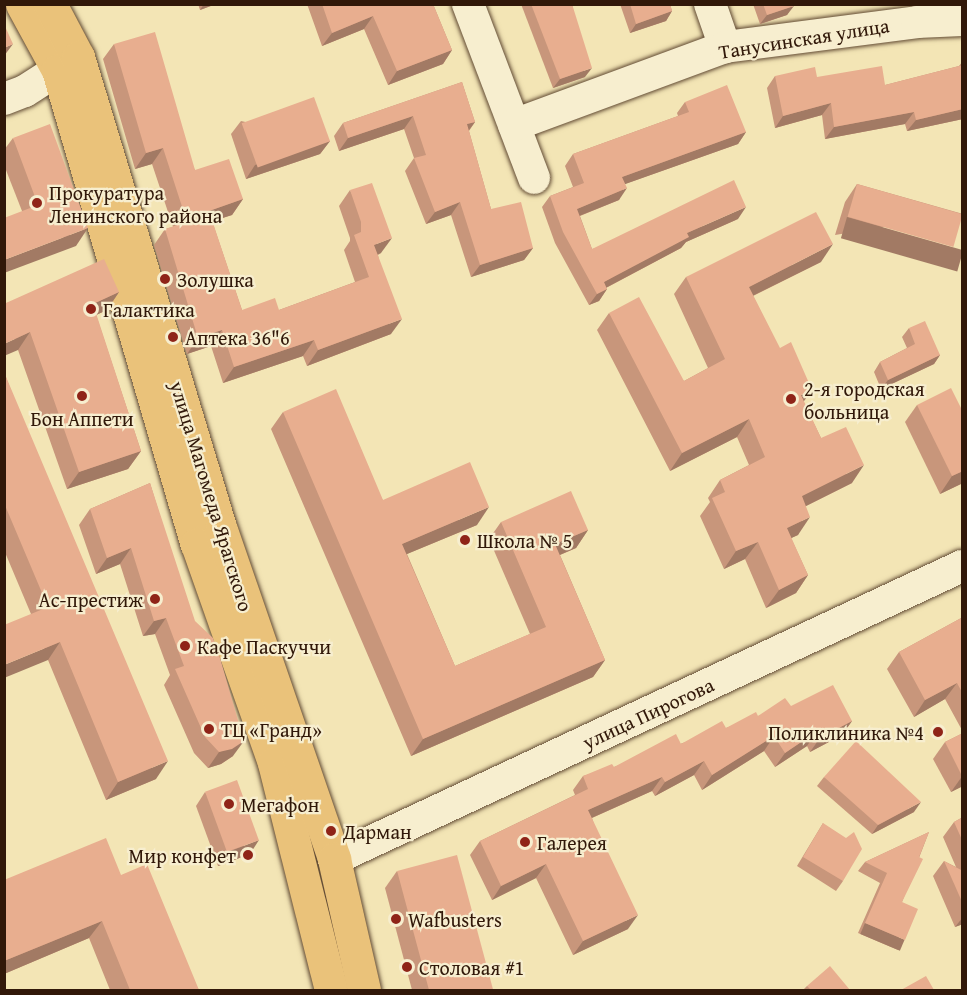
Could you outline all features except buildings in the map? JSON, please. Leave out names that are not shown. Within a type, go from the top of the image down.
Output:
[{"type":"main road","name":"улица Магомеда Ярагского","points":[[22,4],[68,64],[197,544],[274,763],[331,990]]},
{"type":"main road","name":"улица Магомеда Ярагского","points":[[50,4],[221,531],[334,860],[364,990]]},
{"type":"street","points":[[468,4],[534,178]]},
{"type":"street","points":[[710,4],[725,47]]},
{"type":"street","name":"Танусинская улица","points":[[514,125],[725,47],[917,22],[963,20]]},
{"type":"street","points":[[4,99],[68,64]]},
{"type":"street","name":"улица Пирогова","points":[[334,860],[963,566]]},
{"type":"place","name":"Прокуратура Ленинского района","points":[[37,203]]},
{"type":"place","name":"Золушка","points":[[165,279]]},
{"type":"place","name":"Галактика","points":[[91,309]]},
{"type":"place","name":"Аптека 36\"6","points":[[173,337]]},
{"type":"place","name":"Бон Аппети","points":[[82,396]]},
{"type":"place","name":"2-я городская больница","points":[[791,399]]},
{"type":"place","name":"Школа № 5","points":[[465,540]]},
{"type":"place","name":"Ас-престиж","points":[[155,599]]},
{"type":"place","name":"Кафе Паскуччи","points":[[185,646]]},
{"type":"place","name":"ТЦ «Гранд»","points":[[209,729]]},
{"type":"place","name":"Поликлиника №4","points":[[938,732]]},
{"type":"place","name":"Мегафон","points":[[229,804]]},
{"type":"place","name":"Дарман","points":[[331,831]]},
{"type":"place","name":"Галерея","points":[[525,842]]},
{"type":"place","name":"Мир конфет","points":[[248,855]]},
{"type":"place","name":"Wafbusters","points":[[396,919]]},
{"type":"place","name":"Столовая #1","points":[[407,967]]}]
